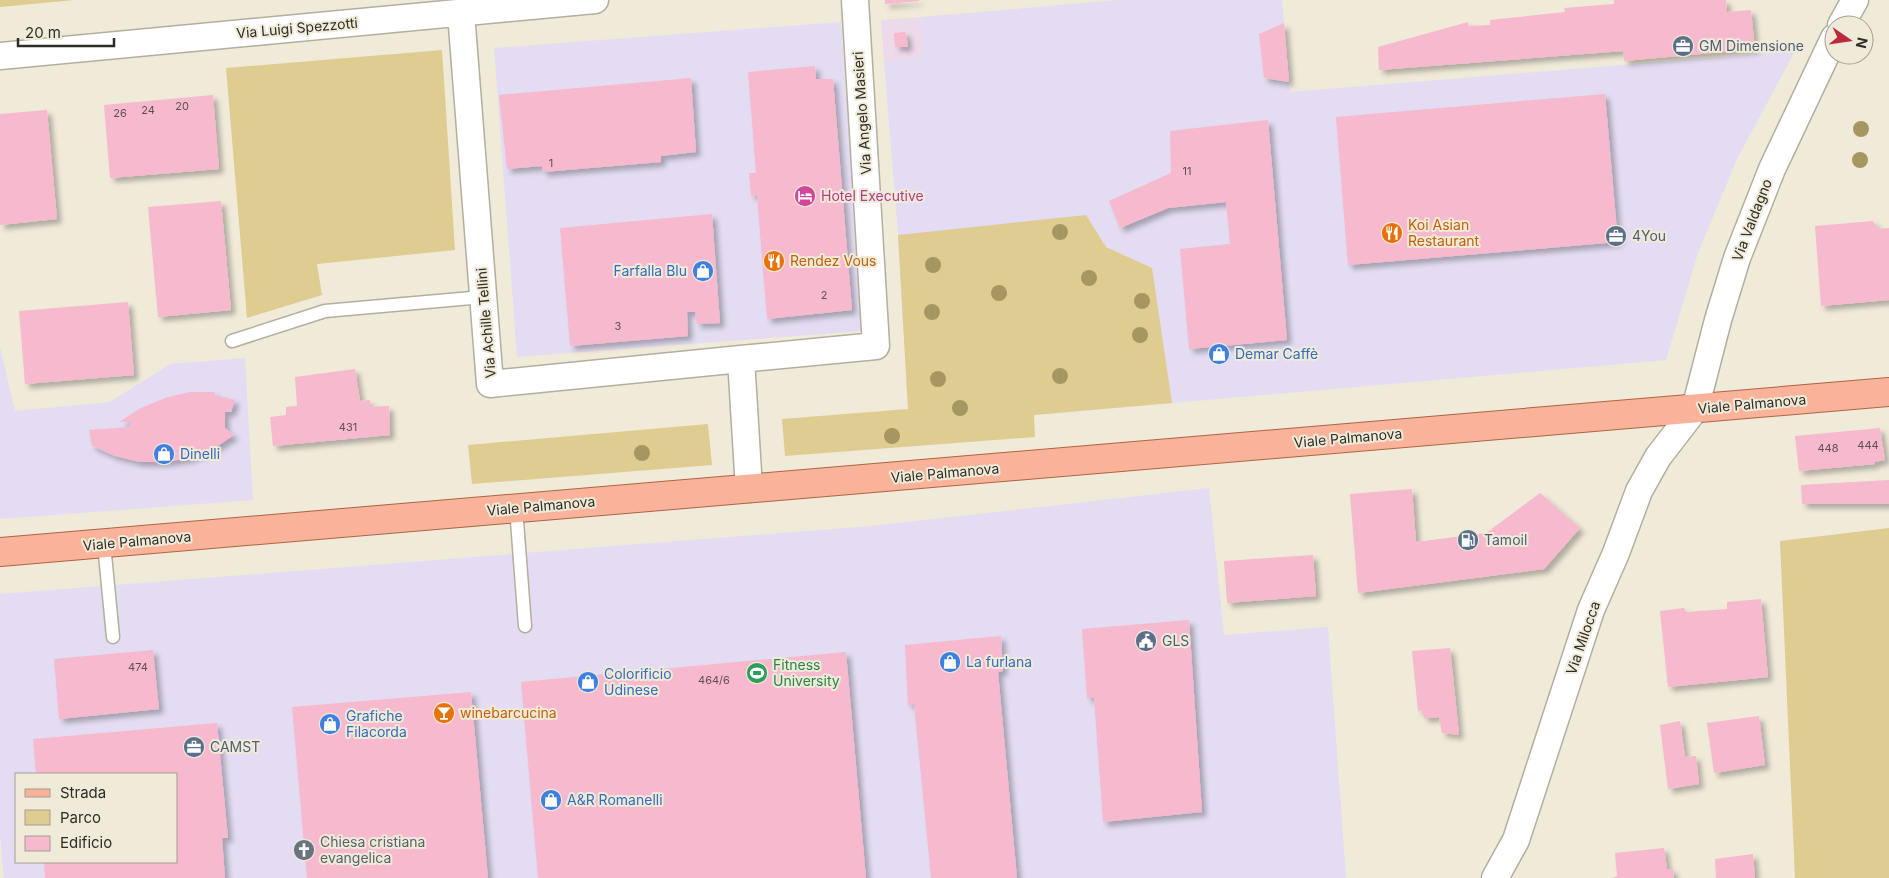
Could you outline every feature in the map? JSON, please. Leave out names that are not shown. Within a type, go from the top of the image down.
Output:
[{"type":"main road","name":"Viale Palmanova","points":[[0,552],[1889,392]]},
{"type":"street","name":"Via Luigi Spezzotti","points":[[0,56],[595,0]]},
{"type":"street","name":"Via Angelo Masieri","points":[[855,0],[876,346]]},
{"type":"street","name":"Via Valdagno","points":[[1838,15],[1840,0]]},
{"type":"street","name":"Via Valdagno","points":[[1846,15],[1855,0]]},
{"type":"street","name":"Via Achille Tellini","points":[[461,13],[490,384],[876,346]]},
{"type":"street","name":"Via Valdagno","points":[[1695,409],[1718,320],[1737,258],[1772,169],[1824,56]]},
{"type":"street","points":[[741,359],[749,489]]},
{"type":"street","name":"Via Milocca","points":[[1495,878],[1516,840],[1591,610],[1616,553],[1639,491],[1658,457],[1695,409]]},
{"type":"lane","points":[[232,342],[325,310],[483,297]]},
{"type":"lane","points":[[516,508],[525,626]]},
{"type":"lane","points":[[104,544],[113,637]]},
{"type":"shaded area","points":[[1119,0],[1282,0],[1290,92],[1795,51],[1737,159],[1698,253],[1666,360],[909,426],[898,235],[884,61],[924,57],[920,17]]},
{"type":"shaded area","points":[[920,17],[924,58],[884,61],[881,20]]},
{"type":"shaded area","points":[[841,22],[863,331],[517,357],[494,48]]},
{"type":"shaded area","points":[[0,347],[15,411],[110,402],[170,364],[245,358],[253,500],[0,519]]},
{"type":"shaded area","points":[[1209,488],[1224,635],[1328,627],[1346,878],[4,878],[0,835],[0,594],[871,526]]},
{"type":"green space","points":[[0,0],[75,0],[0,7]]},
{"type":"green space","points":[[442,50],[455,250],[317,264],[322,295],[247,318],[226,68]]},
{"type":"green space","points":[[1086,215],[1106,247],[1152,268],[1172,403],[1034,415],[1035,437],[785,456],[782,419],[908,409],[898,235]]},
{"type":"green space","points":[[708,424],[712,465],[472,484],[468,445]]},
{"type":"green space","points":[[1889,528],[1889,878],[1795,878],[1780,541]]},
{"type":"building","points":[[885,0],[919,0],[919,1],[885,4]]},
{"type":"building","points":[[1614,0],[1726,0],[1727,12],[1751,10],[1755,49],[1624,61],[1623,51],[1379,70],[1378,47],[1468,22],[1468,26],[1490,25],[1490,20],[1565,12],[1564,8],[1614,4]]},
{"type":"building","points":[[1284,23],[1289,82],[1264,78],[1259,34]]},
{"type":"building","points":[[906,32],[908,47],[895,47],[894,33]]},
{"type":"building","points":[[815,66],[816,79],[833,79],[852,310],[767,319],[757,196],[751,196],[749,173],[756,173],[748,72]]},
{"type":"building","points":[[691,78],[696,152],[661,156],[661,162],[543,172],[542,166],[507,169],[499,95]]},
{"type":"building","points":[[1605,94],[1618,242],[1348,265],[1336,117]]},
{"type":"building","points":[[213,95],[219,169],[110,178],[104,105]]},
{"type":"building","points":[[47,110],[57,219],[0,225],[0,114]]},
{"type":"building","points":[[1268,120],[1287,340],[1189,349],[1180,249],[1230,244],[1226,202],[1168,208],[1120,228],[1109,201],[1171,173],[1170,131]]},
{"type":"building","points":[[221,201],[231,310],[158,317],[148,207]]},
{"type":"building","points":[[712,214],[720,323],[697,324],[695,312],[687,312],[688,336],[570,346],[560,228]]},
{"type":"building","points":[[1873,221],[1878,229],[1889,228],[1889,300],[1821,306],[1815,226]]},
{"type":"building","points":[[128,302],[134,375],[25,384],[19,311]]},
{"type":"building","points":[[355,369],[360,401],[370,400],[370,407],[389,406],[390,435],[273,446],[270,417],[286,415],[286,407],[297,406],[295,377]]},
{"type":"building","points":[[190,392],[215,392],[214,395],[235,400],[231,412],[225,412],[225,428],[234,435],[213,449],[190,458],[165,462],[140,462],[115,456],[92,446],[89,430],[130,427],[130,422],[119,422],[141,408],[165,398]]},
{"type":"building","points":[[1880,428],[1885,460],[1874,462],[1875,464],[1799,471],[1795,436]]},
{"type":"building","points":[[1889,480],[1889,504],[1802,504],[1801,485]]},
{"type":"building","points":[[1412,489],[1416,542],[1486,533],[1540,493],[1580,528],[1544,569],[1358,593],[1350,494]]},
{"type":"building","points":[[1313,555],[1316,596],[1227,603],[1224,561]]},
{"type":"building","points":[[1761,599],[1768,677],[1668,687],[1660,611],[1684,608],[1686,612],[1727,609],[1727,602]]},
{"type":"building","points":[[1189,620],[1202,812],[1103,822],[1094,698],[1087,698],[1082,629]]},
{"type":"building","points":[[1001,636],[1003,671],[998,672],[1017,878],[931,878],[914,704],[908,705],[905,645]]},
{"type":"building","points":[[1450,648],[1459,735],[1442,733],[1439,717],[1424,718],[1422,710],[1418,711],[1412,651]]},
{"type":"building","points":[[153,650],[159,709],[59,719],[54,659]]},
{"type":"building","points":[[846,652],[866,878],[538,878],[521,682]]},
{"type":"building","points":[[471,692],[488,878],[307,878],[292,707]]},
{"type":"building","points":[[1759,716],[1765,765],[1714,773],[1707,723]]},
{"type":"building","points":[[1680,721],[1685,757],[1696,756],[1699,784],[1668,789],[1660,725]]},
{"type":"building","points":[[217,723],[228,838],[222,838],[225,878],[45,878],[44,863],[178,863],[178,773],[36,773],[33,739]]},
{"type":"building","points":[[1664,848],[1667,869],[1673,869],[1674,878],[1613,878],[1617,876],[1615,853]]},
{"type":"building","points":[[1753,854],[1755,878],[1716,878],[1715,859]]},
{"type":"place","name":"GM Dimensione","points":[[1683,46]]},
{"type":"place","name":"Hotel Executive","points":[[805,196]]},
{"type":"place","name":"Koi Asian Restaurant","points":[[1392,233]]},
{"type":"place","name":"4You","points":[[1616,236]]},
{"type":"place","name":"Rendez Vous","points":[[774,261]]},
{"type":"place","name":"Farfalla Blu","points":[[703,271]]},
{"type":"place","name":"Demar Caffè","points":[[1219,354]]},
{"type":"place","name":"Dinelli","points":[[164,454]]},
{"type":"place","name":"Tamoil","points":[[1468,540]]},
{"type":"place","name":"GLS","points":[[1146,641]]},
{"type":"place","name":"La furlana","points":[[950,662]]},
{"type":"place","name":"Fitness University","points":[[757,673]]},
{"type":"place","name":"Colorificio Udinese","points":[[588,682]]},
{"type":"place","name":"winebarcucina","points":[[444,713]]},
{"type":"place","name":"Grafiche Filacorda","points":[[330,724]]},
{"type":"place","name":"CAMST","points":[[194,747]]},
{"type":"place","name":"A&R Romanelli","points":[[551,800]]},
{"type":"place","name":"Chiesa cristiana evangelica","points":[[304,850]]}]
